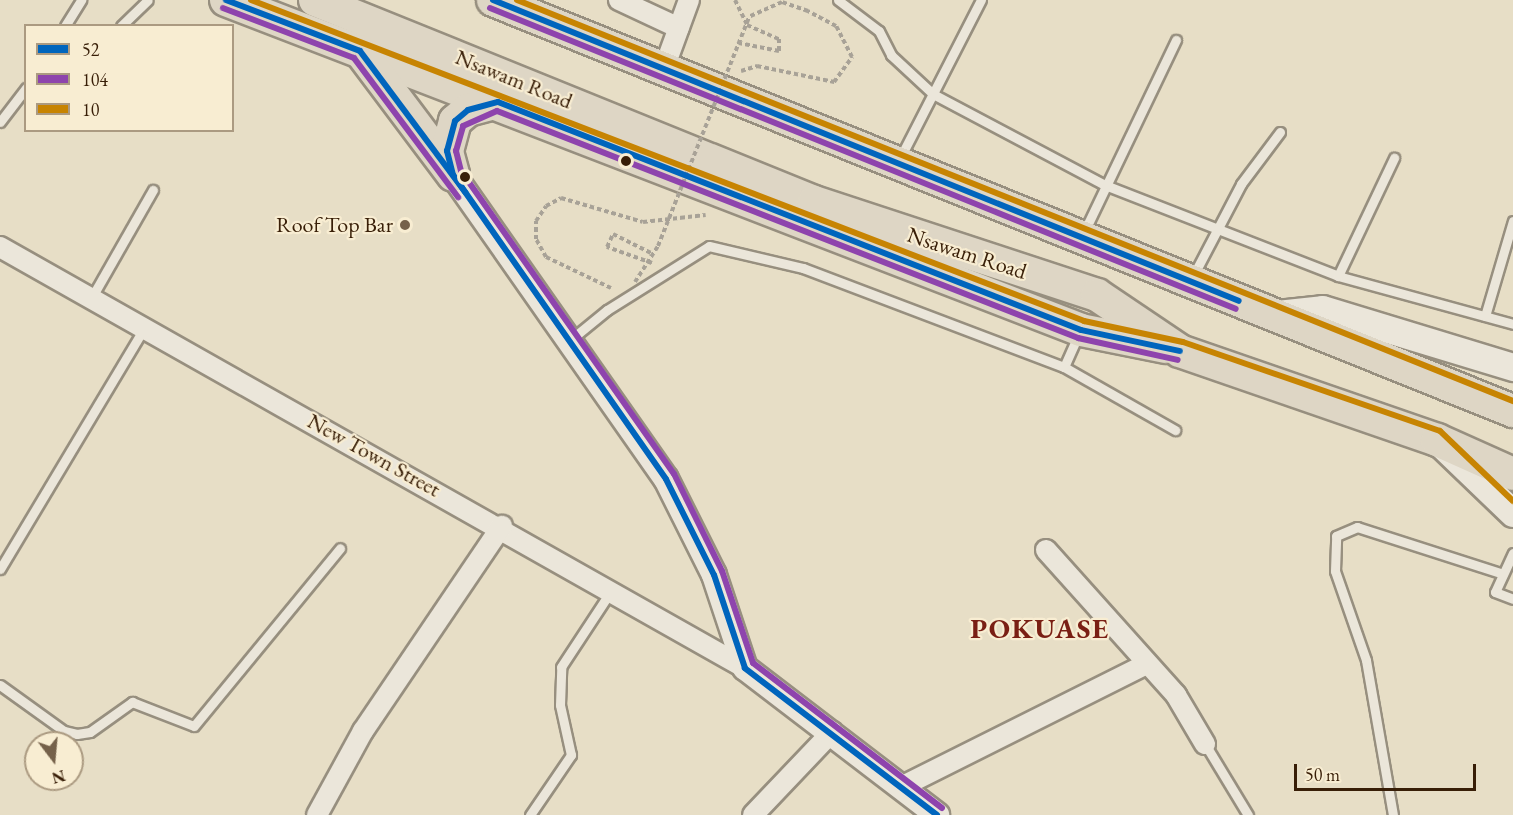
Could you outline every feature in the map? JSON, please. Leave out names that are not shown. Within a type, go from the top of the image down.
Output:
[{"type":"highway","points":[[226,0],[498,102],[735,198],[1081,330],[1180,351]]},
{"type":"highway","name":"Nsawam Road","points":[[315,0],[814,202],[1097,295],[1180,351],[1437,440],[1513,474]]},
{"type":"highway","points":[[493,0],[663,71],[898,162],[1513,411]]},
{"type":"highway","points":[[360,51],[453,175]]},
{"type":"highway","points":[[453,175],[447,151],[455,121],[468,110],[498,102]]},
{"type":"main road","points":[[1277,314],[1323,309],[1513,367]]},
{"type":"main road","points":[[1437,440],[1513,513]]},
{"type":"street","points":[[619,0],[679,28]]},
{"type":"street","points":[[663,71],[689,0]]},
{"type":"street","points":[[453,175],[666,479],[714,575],[745,668],[832,732],[937,815]]},
{"type":"street","name":"New Town Street","points":[[0,247],[93,295],[144,328],[502,526],[745,668]]},
{"type":"street","points":[[317,815],[363,731],[502,526]]},
{"type":"street","points":[[1046,550],[1176,695],[1205,744]]},
{"type":"street","points":[[901,787],[1147,664]]},
{"type":"street","points":[[753,815],[832,732]]},
{"type":"lane","points":[[66,24],[81,0]]},
{"type":"lane","points":[[122,24],[148,0]]},
{"type":"lane","points":[[838,0],[879,31],[891,55],[933,94],[1105,185],[1217,233],[1338,276],[1513,324]]},
{"type":"lane","points":[[898,162],[981,0]]},
{"type":"lane","points":[[1082,237],[1176,40]]},
{"type":"lane","points":[[0,122],[24,91]]},
{"type":"lane","points":[[1190,281],[1241,184],[1280,132]]},
{"type":"lane","points":[[1338,276],[1394,158]]},
{"type":"lane","points":[[93,295],[153,190]]},
{"type":"lane","points":[[1485,316],[1513,221]]},
{"type":"lane","points":[[568,342],[607,310],[709,246],[803,268],[1064,368],[1175,430]]},
{"type":"lane","points":[[0,569],[144,328]]},
{"type":"lane","points":[[1064,368],[1081,330]]},
{"type":"lane","points":[[1393,815],[1365,660],[1335,571],[1336,536],[1357,527],[1503,574]]},
{"type":"lane","points":[[0,686],[64,731],[77,734],[90,732],[132,702],[194,726],[340,548]]},
{"type":"lane","points":[[1513,553],[1495,592],[1513,599]]},
{"type":"lane","points":[[530,815],[571,755],[560,705],[561,667],[612,589]]},
{"type":"lane","points":[[1205,744],[1248,815]]},
{"type":"path","points":[[735,0],[747,25],[780,39],[779,51],[739,43]]},
{"type":"path","points":[[629,286],[635,282],[652,254],[739,43],[749,17],[783,2],[808,11],[836,26],[852,57],[834,82],[757,66],[698,84]]},
{"type":"path","points":[[617,289],[546,257],[536,239],[536,221],[546,206],[561,198],[643,222],[698,220],[735,198]]},
{"type":"path","points":[[642,257],[608,247],[613,234],[652,254]]},
{"type":"transit line","name":"52","points":[[226,0],[360,51],[465,192]]},
{"type":"transit line","name":"10","points":[[251,0],[1084,321],[1183,342],[1440,431],[1513,501]]},
{"type":"transit line","name":"52","points":[[493,0],[1239,301]]},
{"type":"transit line","name":"10","points":[[517,0],[1513,401]]},
{"type":"transit line","name":"104","points":[[223,8],[354,58],[458,197]]},
{"type":"transit line","name":"104","points":[[490,8],[1236,309]]},
{"type":"transit line","name":"52","points":[[937,815],[745,668],[714,575],[666,479],[453,175],[447,151],[455,121],[468,110],[498,102],[1081,330],[1180,351]]},
{"type":"transit line","name":"104","points":[[942,808],[753,663],[722,571],[674,474],[461,171],[456,151],[463,126],[497,111],[1078,338],[1178,360]]},
{"type":"place","name":"Roof Top Bar","points":[[405,225]]},
{"type":"district","name":"POKUASE","points":[[1040,628]]}]
